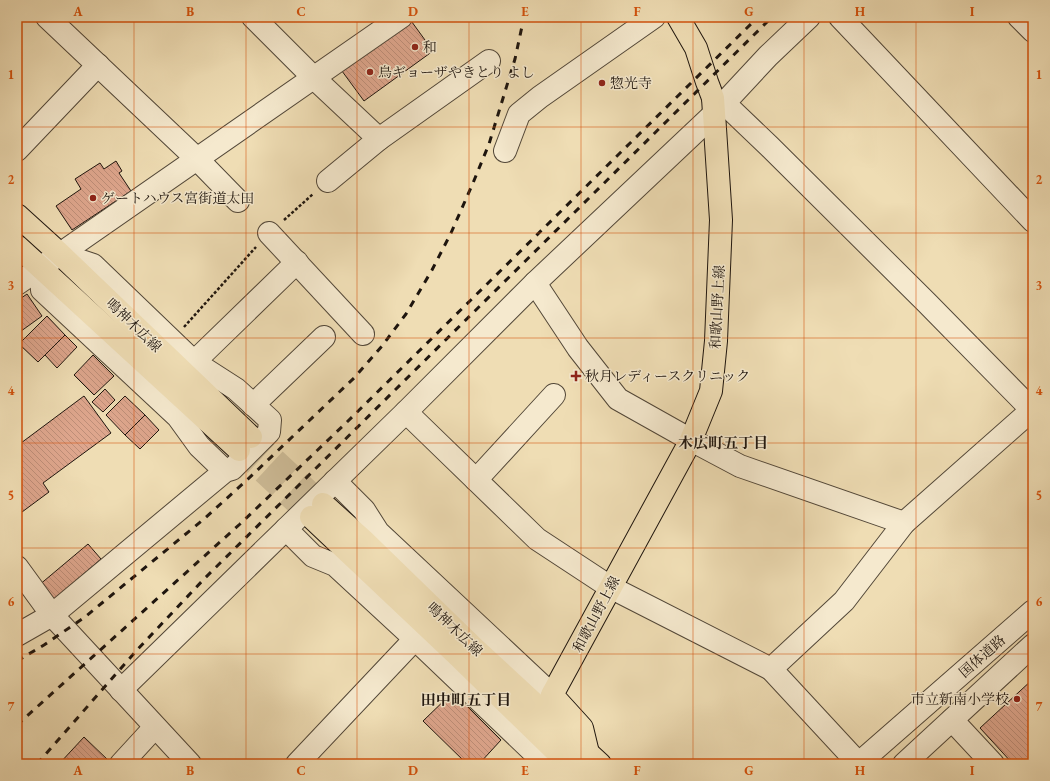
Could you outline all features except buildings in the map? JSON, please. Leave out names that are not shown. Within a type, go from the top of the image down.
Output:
[{"type":"main road","name":"和歌山野上線","points":[[552,695],[691,440],[711,391],[716,341],[721,220],[717,105],[707,82],[696,48],[678,17]]},
{"type":"main road","name":"鳴神木広線","points":[[17,215],[60,254],[245,444],[17,246]]},
{"type":"main road","name":"鳴神木広線","points":[[569,764],[456,654],[317,510],[363,540],[471,645],[594,758]]},
{"type":"main road","points":[[552,695],[582,728],[594,758]]},
{"type":"street","points":[[47,17],[197,159],[238,201]]},
{"type":"street","points":[[253,17],[314,78],[379,139]]},
{"type":"street","points":[[17,284],[401,17]]},
{"type":"street","points":[[505,151],[519,114],[540,97],[654,17]]},
{"type":"street","points":[[121,690],[406,412],[535,283],[809,17]]},
{"type":"street","points":[[840,17],[1033,221]]},
{"type":"street","points":[[1019,17],[1033,31]]},
{"type":"street","points":[[328,181],[379,139],[489,62]]},
{"type":"street","points":[[17,150],[98,66]]},
{"type":"street","points":[[717,105],[922,297],[1033,410],[904,523],[844,601],[771,669]]},
{"type":"street","points":[[269,233],[363,334]]},
{"type":"street","points":[[17,635],[52,615],[225,471],[232,469],[269,432],[270,420],[236,389],[194,362],[93,265],[60,254]]},
{"type":"street","points":[[194,362],[297,262]]},
{"type":"street","points":[[41,268],[42,290],[178,417],[199,446],[225,471]]},
{"type":"street","points":[[535,283],[578,348],[618,399],[740,466],[904,523]]},
{"type":"street","points":[[253,405],[324,337]]},
{"type":"street","points":[[476,480],[554,395]]},
{"type":"street","points":[[406,412],[537,539],[610,587],[771,669],[858,764]]},
{"type":"street","points":[[334,481],[364,510],[378,532],[552,695]]},
{"type":"street","points":[[286,528],[314,556],[335,565],[546,764]]},
{"type":"street","points":[[17,567],[52,615],[190,764]]},
{"type":"street","name":"国体道路","points":[[858,764],[1033,611]]},
{"type":"street","points":[[297,764],[415,639]]},
{"type":"street","name":"国体道路","points":[[904,764],[1033,645]]},
{"type":"street","points":[[952,720],[993,764]]},
{"type":"street","points":[[122,764],[155,727]]},
{"type":"path","points":[[172,340],[263,239],[328,181]]},
{"type":"tunnel","points":[[251,437],[323,504]]},
{"type":"tunnel","points":[[239,450],[311,517]]},
{"type":"railway","points":[[17,661],[44,645],[85,617],[204,519],[354,378],[382,346],[406,314],[432,270],[451,233],[473,183],[489,144],[515,59],[524,17]]},
{"type":"railway","points":[[17,725],[240,524],[347,422],[758,17]]},
{"type":"railway","points":[[37,764],[137,650],[205,578],[772,17]]},
{"type":"place","name":"和","points":[[415,47]]},
{"type":"place","name":"鳥ギョーザやきとり よし","points":[[370,72]]},
{"type":"place","name":"惣光寺","points":[[602,83]]},
{"type":"place","name":"ゲートハウス宮街道太田","points":[[93,198]]},
{"type":"place","name":"秋月レディースクリニック","points":[[576,376]]},
{"type":"place","name":"市立新南小学校","points":[[1017,699]]},
{"type":"district","name":"木広町五丁目","points":[[723,443]]},
{"type":"district","name":"田中町五丁目","points":[[466,700]]}]
